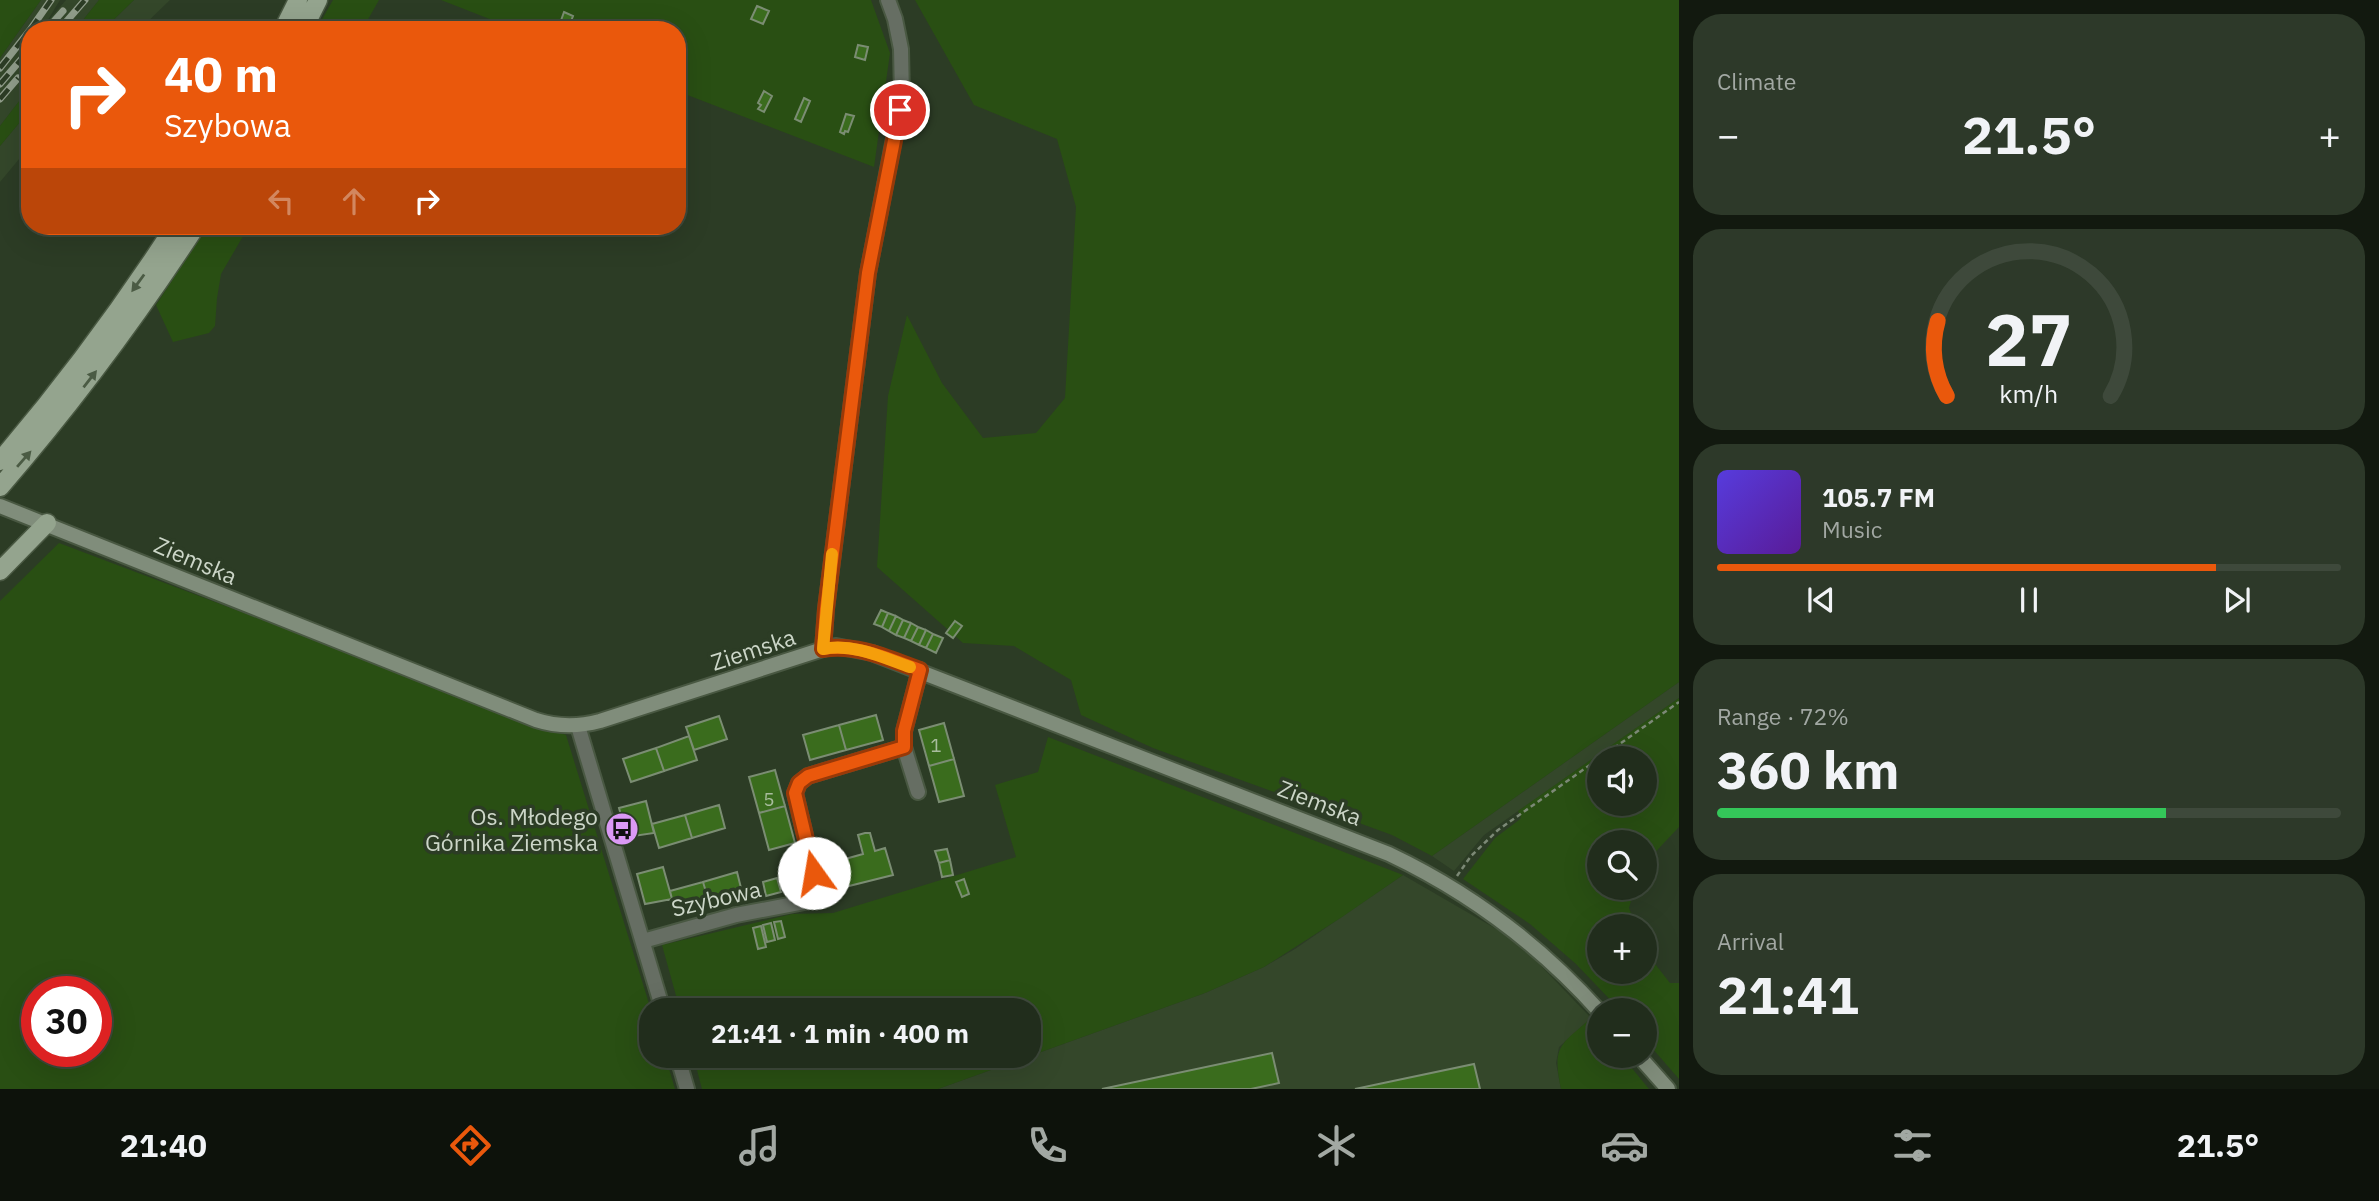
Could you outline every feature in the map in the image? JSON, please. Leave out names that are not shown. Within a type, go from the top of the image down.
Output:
[{"type":"main road","points":[[288,21],[298,0]]},
{"type":"main road","points":[[308,21],[318,0]]},
{"type":"main road","points":[[0,461],[80,363],[169,235]]},
{"type":"main road","points":[[0,487],[93,374],[190,235]]},
{"type":"main road","points":[[0,571],[47,523]]},
{"type":"street","points":[[823,649],[827,595],[866,285],[902,97],[901,49],[888,0]]},
{"type":"street","name":"Ziemska","points":[[0,506],[554,725],[578,726],[632,712],[823,649],[836,646],[851,648],[920,670],[1415,866],[1517,931],[1587,998]]},
{"type":"street","points":[[918,792],[904,747],[904,731],[920,670]]},
{"type":"street","points":[[578,726],[660,998]]},
{"type":"street","name":"Szybowa","points":[[643,941],[726,918],[820,899],[795,793],[799,783],[808,776],[904,747]]},
{"type":"street","points":[[681,1068],[687,1089]]},
{"type":"street","points":[[1649,1068],[1668,1089]]},
{"type":"path","points":[[1449,887],[1471,856],[1498,830],[1679,702]]},
{"type":"shaded area","points":[[41,0],[60,0],[47,21],[26,21]]},
{"type":"shaded area","points":[[66,0],[99,0],[82,21],[48,21]]},
{"type":"shaded area","points":[[134,0],[170,0],[148,21],[112,21]]},
{"type":"shaded area","points":[[21,28],[21,99],[0,126],[0,58]]},
{"type":"shaded area","points":[[21,121],[21,157],[0,182],[0,146]]},
{"type":"shaded area","points":[[1679,682],[1679,698],[1611,746],[1588,746]]},
{"type":"shaded area","points":[[1587,747],[1587,763],[1484,835],[1454,871],[1432,856]]},
{"type":"shaded area","points":[[1403,875],[1517,941],[1587,1014],[1587,1022],[1559,1047],[1556,1063],[1561,1089],[938,1089],[996,1068],[1041,1068],[1041,1052],[1205,993],[1264,967]]},
{"type":"green space","points":[[0,0],[41,0],[26,21],[21,21],[21,28],[0,58]]},
{"type":"green space","points":[[99,0],[134,0],[112,21],[82,21]]},
{"type":"green space","points":[[333,0],[379,0],[367,21],[321,21]]},
{"type":"green space","points":[[441,0],[871,0],[890,53],[874,167],[686,94],[686,21],[495,21]]},
{"type":"green space","points":[[915,0],[1679,0],[1679,682],[1432,856],[1392,835],[1153,748],[1081,715],[1071,680],[1014,646],[963,643],[877,567],[888,396],[907,315],[942,383],[983,438],[1036,433],[1065,398],[1076,207],[1057,139],[974,105]]},
{"type":"green space","points":[[21,99],[21,121],[0,146],[0,126]]},
{"type":"green space","points":[[202,235],[244,235],[221,274],[215,326],[209,333],[173,342],[156,305]]},
{"type":"green space","points":[[59,543],[566,735],[647,998],[639,998],[639,1068],[669,1068],[675,1089],[0,1089],[0,601]]},
{"type":"green space","points":[[1679,698],[1679,827],[1657,850],[1657,830],[1587,830],[1587,900],[1631,900],[1629,908],[1631,914],[1587,914],[1587,976],[1530,924],[1463,879],[1495,838],[1521,818],[1518,811],[1587,763],[1587,816],[1657,816],[1657,746],[1611,746]]},
{"type":"green space","points":[[1048,737],[1403,875],[1264,967],[1205,993],[1041,1052],[1041,998],[677,998],[662,945],[792,914],[833,913],[1016,857],[995,785],[1038,772]]},
{"type":"green space","points":[[1657,966],[1670,983],[1679,983],[1679,1079],[1657,1054],[1657,998],[1609,998],[1595,984],[1657,984]]},
{"type":"green space","points":[[1587,1022],[1587,1068],[1632,1068],[1649,1089],[1561,1089],[1558,1055],[1572,1035]]},
{"type":"green space","points":[[696,1068],[996,1068],[938,1089],[702,1089]]},
{"type":"building","points":[[757,6],[769,11],[763,24],[751,19]]},
{"type":"building","points":[[564,12],[573,16],[571,21],[561,21]]},
{"type":"building","points":[[858,45],[868,47],[865,60],[855,57]]},
{"type":"building","points":[[764,91],[772,96],[764,112],[758,109],[761,105],[758,103]]},
{"type":"building","points":[[804,98],[810,101],[801,122],[795,119]]},
{"type":"building","points":[[846,114],[854,116],[848,132],[845,131],[844,134],[840,132]]},
{"type":"building","points":[[881,610],[888,613],[882,627],[874,624]]},
{"type":"building","points":[[888,613],[896,616],[889,631],[882,627]]},
{"type":"building","points":[[896,616],[903,620],[896,635],[889,631]]},
{"type":"building","points":[[903,620],[911,623],[904,638],[896,635]]},
{"type":"building","points":[[955,621],[962,626],[953,638],[946,633]]},
{"type":"building","points":[[911,623],[918,627],[911,641],[904,638]]},
{"type":"building","points":[[918,627],[926,630],[919,645],[911,641]]},
{"type":"building","points":[[926,630],[933,634],[926,648],[919,645]]},
{"type":"building","points":[[933,634],[943,638],[936,653],[926,648]]},
{"type":"building","points":[[876,715],[883,740],[846,750],[839,725]]},
{"type":"building","points":[[719,716],[727,739],[694,750],[686,727]]},
{"type":"building","points":[[944,723],[954,759],[929,766],[919,730]]},
{"type":"building","points":[[839,725],[846,750],[810,760],[803,735]]},
{"type":"building","points":[[689,736],[697,760],[664,771],[656,748]]},
{"type":"building","points":[[656,748],[664,771],[631,782],[623,759]]},
{"type":"building","points":[[954,759],[964,796],[939,802],[929,766]]},
{"type":"building","points":[[775,770],[785,806],[759,813],[749,777]]},
{"type":"building","points":[[646,801],[654,833],[627,837],[619,808]]},
{"type":"building","points":[[719,805],[725,828],[692,838],[685,815]]},
{"type":"building","points":[[785,806],[795,843],[769,850],[759,813]]},
{"type":"building","points":[[685,815],[692,838],[659,848],[652,824]]},
{"type":"building","points":[[870,833],[875,851],[885,848],[893,875],[845,887],[838,861],[863,854],[858,835]]},
{"type":"building","points":[[947,849],[950,860],[939,863],[935,851]]},
{"type":"building","points":[[950,860],[953,875],[942,877],[939,863]]},
{"type":"building","points":[[663,867],[672,899],[645,904],[637,874]]},
{"type":"building","points":[[737,872],[743,896],[710,905],[703,882]]},
{"type":"building","points":[[777,878],[781,892],[766,896],[763,882]]},
{"type":"building","points":[[964,879],[969,894],[962,897],[956,882]]},
{"type":"building","points":[[703,882],[710,905],[676,915],[670,891]]},
{"type":"building","points":[[781,921],[785,937],[778,939],[774,922]]},
{"type":"building","points":[[771,923],[775,940],[767,942],[763,925]]},
{"type":"building","points":[[761,926],[766,947],[758,949],[753,928]]},
{"type":"building","points":[[1272,1053],[1279,1083],[1251,1089],[1102,1089]]},
{"type":"building","points":[[1474,1064],[1480,1089],[1355,1089]]},
{"type":"railway","points":[[36,21],[51,0]]},
{"type":"railway","points":[[67,21],[85,0]]},
{"type":"railway","points":[[54,21],[63,11]]},
{"type":"railway","points":[[0,68],[21,41]]},
{"type":"railway","points":[[0,84],[21,60]]},
{"type":"railway","points":[[0,99],[18,78]]},
{"type":"slow traffic","points":[[832,554],[823,649],[836,646],[851,648],[910,667]]},
{"type":"place","name":"Os. Młodego Górnika Ziemska","points":[[622,829]]},
{"type":"route","points":[[814,873],[795,793],[799,783],[808,776],[904,747],[904,731],[920,670],[851,648],[836,646],[823,649],[864,298],[900,110]]}]
